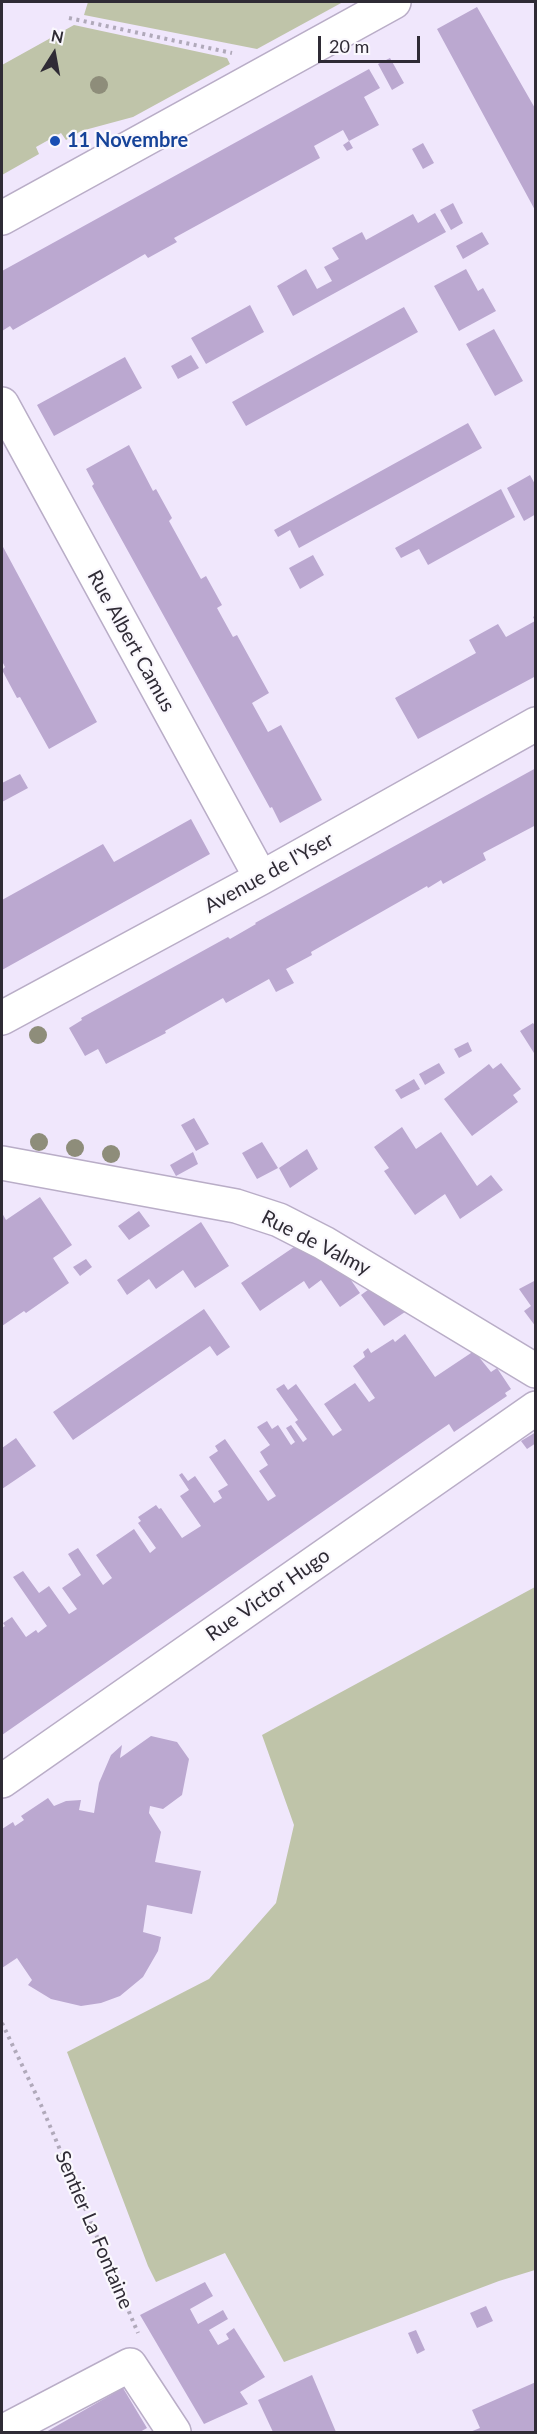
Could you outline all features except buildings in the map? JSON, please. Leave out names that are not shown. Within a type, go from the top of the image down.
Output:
[{"type":"street","points":[[2,218],[394,2]]},
{"type":"street","name":"Rue Albert Camus","points":[[2,404],[261,878]]},
{"type":"street","name":"Avenue de l'Yser","points":[[2,1018],[261,878],[536,724]]},
{"type":"street","name":"Rue de Valmy","points":[[2,1162],[236,1206],[279,1220],[324,1243],[536,1371]]},
{"type":"street","name":"Rue Victor Hugo","points":[[2,1781],[536,1408]]},
{"type":"street","points":[[2,2433],[130,2365],[174,2433]]},
{"type":"path","points":[[69,18],[282,63]]},
{"type":"path","name":"Sentier La Fontaine","points":[[2,2024],[41,2105],[140,2339],[130,2365]]},
{"type":"green space","points":[[88,2],[343,2],[257,49],[84,15]]},
{"type":"green space","points":[[74,25],[227,58],[230,64],[133,117],[81,131],[66,140],[61,133],[36,147],[39,154],[2,175],[2,65]]},
{"type":"green space","points":[[535,1587],[535,2270],[499,2281],[284,2362],[225,2253],[156,2282],[67,2052],[209,1979],[276,1903],[294,1825],[262,1735]]},
{"type":"place","name":"11 Novembre","points":[[55,141]]}]
